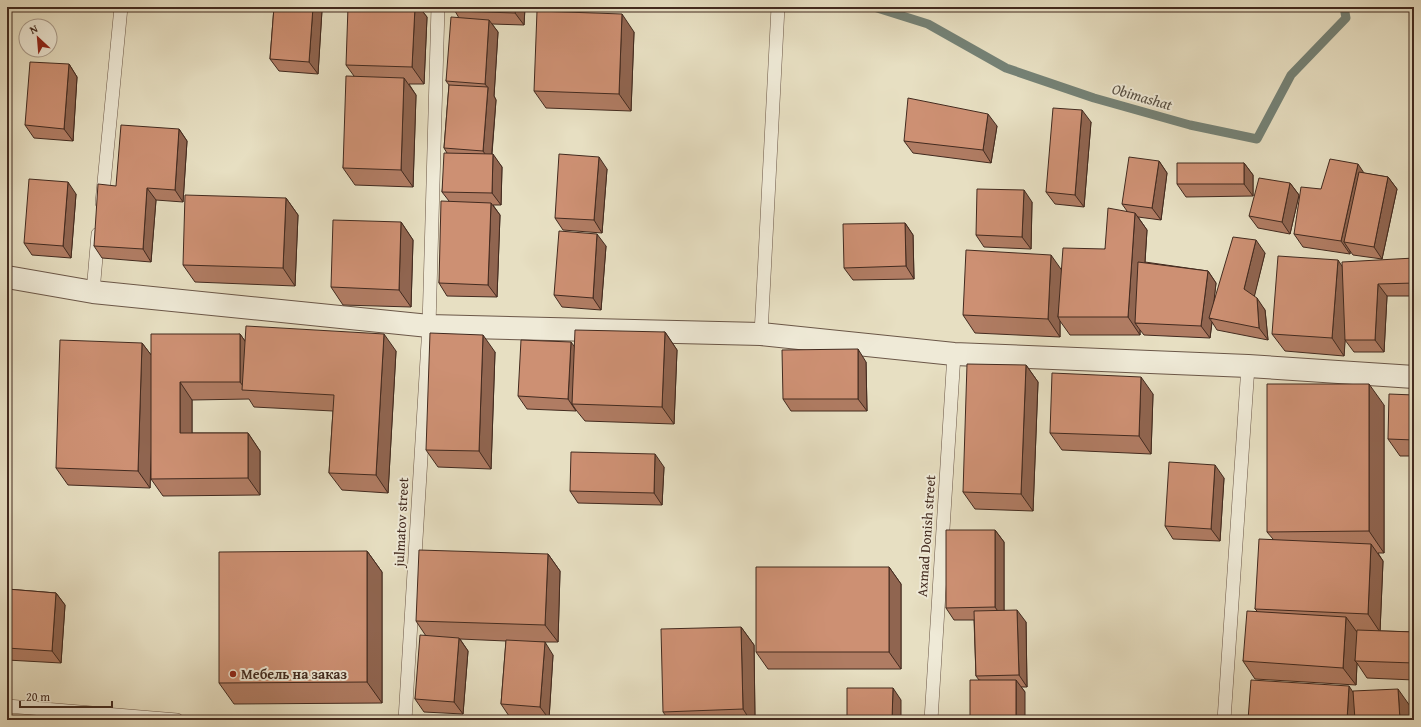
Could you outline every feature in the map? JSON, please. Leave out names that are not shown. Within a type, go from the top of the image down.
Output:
[{"type":"street","points":[[7,277],[93,292],[429,326],[761,334],[954,354],[1248,366],[1414,377]]},
{"type":"lane","points":[[93,292],[121,7]]},
{"type":"lane","name":"julmatov street","points":[[405,720],[429,326],[438,7]]},
{"type":"lane","points":[[761,334],[778,7]]},
{"type":"lane","name":"Axmad Donish street","points":[[931,720],[954,354]]},
{"type":"lane","points":[[1224,720],[1248,366]]},
{"type":"lane","points":[[7,706],[177,720]]},
{"type":"building","points":[[274,7],[313,7],[309,62],[270,59]]},
{"type":"building","points":[[348,7],[415,7],[412,67],[346,65]]},
{"type":"building","points":[[455,7],[516,7],[515,13],[455,11]]},
{"type":"building","points":[[537,11],[622,14],[619,94],[534,91]]},
{"type":"building","points":[[451,17],[489,20],[485,84],[446,81]]},
{"type":"building","points":[[30,62],[69,64],[64,129],[25,125]]},
{"type":"building","points":[[346,76],[404,78],[401,170],[343,168]]},
{"type":"building","points":[[449,85],[488,87],[483,151],[444,148]]},
{"type":"building","points":[[908,98],[988,114],[983,150],[904,141]]},
{"type":"building","points":[[1053,108],[1082,110],[1075,195],[1046,192]]},
{"type":"building","points":[[121,125],[179,129],[175,190],[147,188],[143,249],[94,246],[98,184],[116,186]]},
{"type":"building","points":[[444,153],[493,154],[492,193],[442,192]]},
{"type":"building","points":[[559,154],[599,157],[594,220],[555,218]]},
{"type":"building","points":[[1129,157],[1159,161],[1152,208],[1122,204]]},
{"type":"building","points":[[1330,159],[1358,164],[1341,241],[1294,234],[1301,187],[1321,189]]},
{"type":"building","points":[[1177,163],[1244,163],[1244,184],[1177,184]]},
{"type":"building","points":[[1359,172],[1388,177],[1374,247],[1344,242]]},
{"type":"building","points":[[1259,178],[1290,183],[1282,222],[1249,216]]},
{"type":"building","points":[[29,179],[68,182],[63,246],[24,243]]},
{"type":"building","points":[[977,189],[1024,190],[1022,237],[976,235]]},
{"type":"building","points":[[185,195],[286,198],[283,268],[183,265]]},
{"type":"building","points":[[441,201],[491,203],[488,285],[439,283]]},
{"type":"building","points":[[1108,208],[1135,213],[1128,317],[1058,317],[1063,248],[1105,249]]},
{"type":"building","points":[[333,220],[401,222],[399,290],[331,287]]},
{"type":"building","points":[[905,223],[906,266],[844,268],[843,224]]},
{"type":"building","points":[[559,231],[597,234],[593,298],[554,295]]},
{"type":"building","points":[[1233,237],[1256,240],[1244,289],[1257,298],[1259,328],[1209,318]]},
{"type":"building","points":[[966,250],[1051,255],[1048,319],[963,315]]},
{"type":"building","points":[[1278,256],[1338,260],[1332,338],[1272,334]]},
{"type":"building","points":[[1414,258],[1414,283],[1378,284],[1375,340],[1345,340],[1342,262]]},
{"type":"building","points":[[1138,262],[1208,271],[1201,326],[1135,323]]},
{"type":"building","points":[[246,326],[384,334],[376,475],[329,473],[334,395],[242,390]]},
{"type":"building","points":[[575,330],[665,332],[662,407],[572,404]]},
{"type":"building","points":[[430,333],[483,335],[479,451],[426,450]]},
{"type":"building","points":[[151,334],[240,334],[240,382],[180,382],[180,433],[248,433],[248,478],[151,479]]},
{"type":"building","points":[[60,340],[142,343],[138,471],[56,468]]},
{"type":"building","points":[[521,340],[571,342],[568,399],[518,396]]},
{"type":"building","points":[[858,349],[858,399],[783,399],[782,350]]},
{"type":"building","points":[[967,364],[1026,365],[1021,494],[963,492]]},
{"type":"building","points":[[1052,373],[1141,377],[1139,436],[1050,433]]},
{"type":"building","points":[[1267,384],[1369,384],[1369,531],[1267,532]]},
{"type":"building","points":[[1389,394],[1414,395],[1414,440],[1388,439]]},
{"type":"building","points":[[571,452],[655,454],[654,493],[570,491]]},
{"type":"building","points":[[1169,462],[1215,465],[1211,529],[1165,526]]},
{"type":"building","points":[[946,530],[995,530],[995,607],[946,608]]},
{"type":"building","points":[[1259,539],[1371,544],[1368,614],[1255,609]]},
{"type":"building","points":[[419,550],[548,554],[545,625],[416,621]]},
{"type":"building","points":[[367,551],[367,682],[219,683],[219,552]]},
{"type":"building","points":[[756,567],[889,567],[889,652],[756,652]]},
{"type":"building","points":[[7,589],[56,593],[52,651],[7,648]]},
{"type":"building","points":[[1017,610],[1019,675],[976,676],[974,611]]},
{"type":"building","points":[[1247,611],[1346,617],[1343,668],[1243,661]]},
{"type":"building","points":[[741,627],[743,709],[663,712],[661,629]]},
{"type":"building","points":[[1357,630],[1414,632],[1414,663],[1355,661]]},
{"type":"building","points":[[420,635],[459,638],[454,702],[415,699]]},
{"type":"building","points":[[506,640],[545,642],[540,707],[501,704]]},
{"type":"building","points":[[970,680],[1016,680],[1016,720],[970,720]]},
{"type":"building","points":[[1251,680],[1349,686],[1347,720],[1248,720]]},
{"type":"building","points":[[847,688],[893,688],[892,720],[847,720]]},
{"type":"building","points":[[1398,689],[1400,720],[1355,720],[1353,691]]},
{"type":"waterway","name":"Obimashat","points":[[874,7],[928,24],[1006,68],[1094,98],[1190,125],[1257,139],[1291,75],[1346,18],[1344,7]]},
{"type":"place","name":"Мебель на заказ","points":[[233,674]]}]
